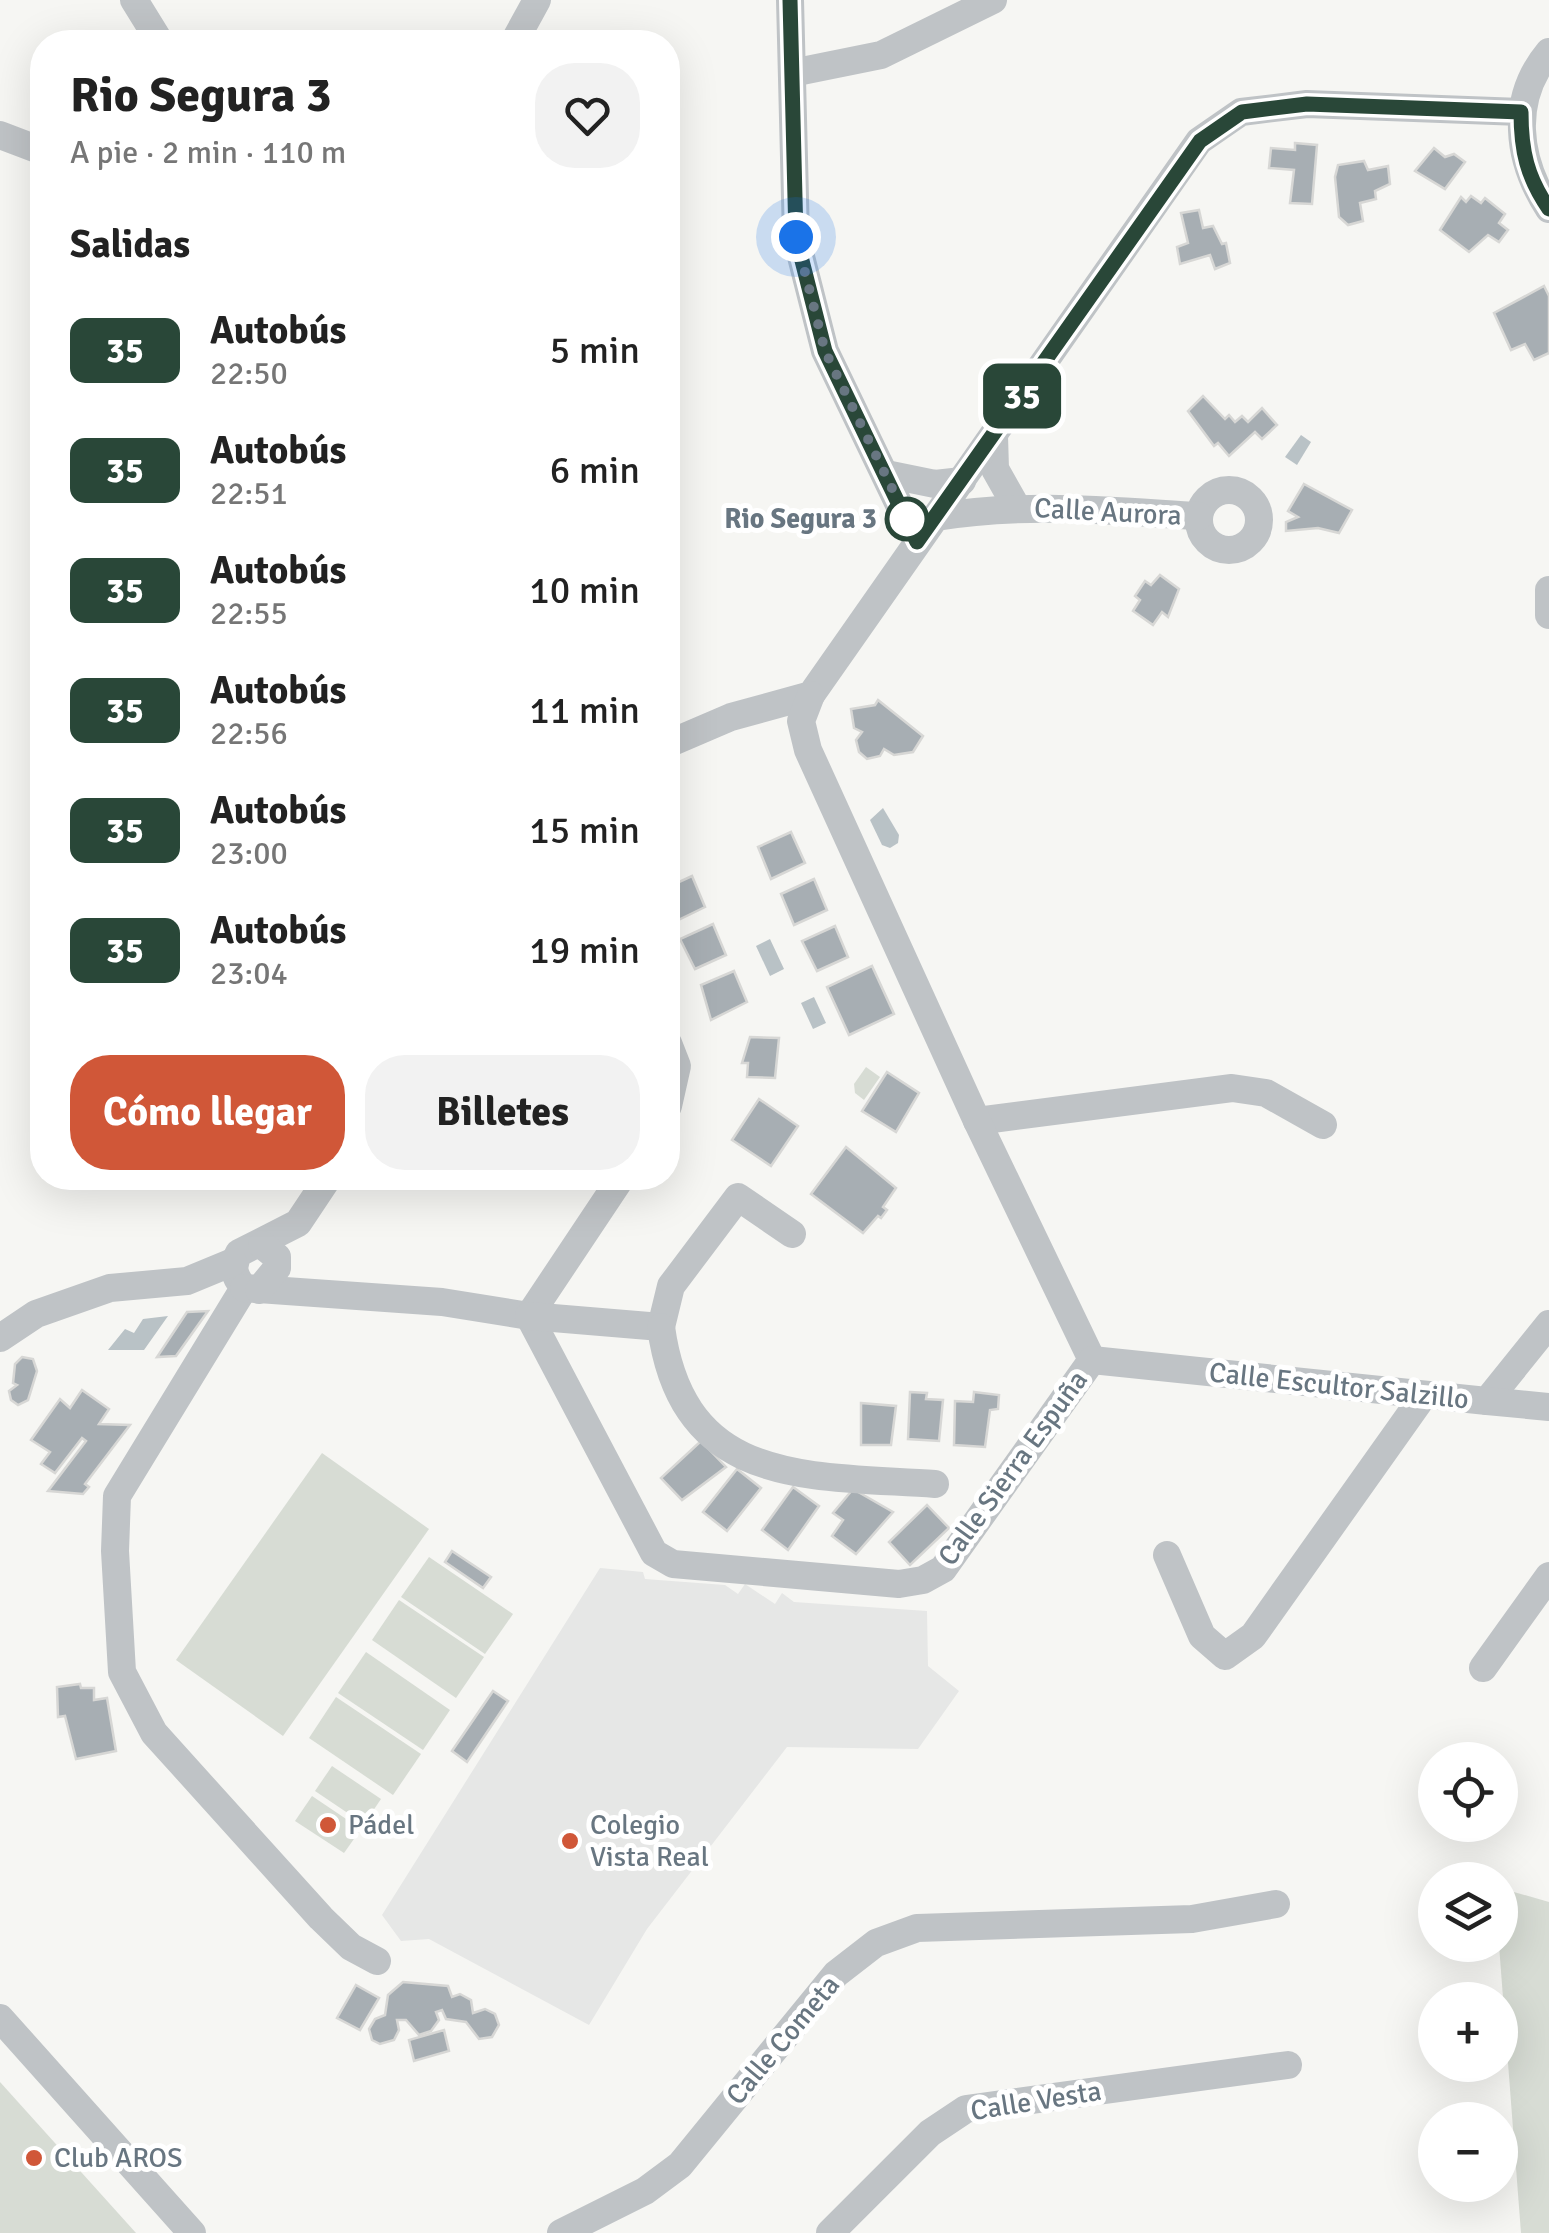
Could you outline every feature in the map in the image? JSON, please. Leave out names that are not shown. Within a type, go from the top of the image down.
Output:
[{"type":"street","points":[[134,0],[153,30]]},
{"type":"street","points":[[521,30],[537,0]]},
{"type":"street","points":[[790,0],[796,237],[825,351],[917,542]]},
{"type":"street","points":[[792,73],[881,55],[993,0]]},
{"type":"street","points":[[1549,52],[1539,64],[1521,112],[1521,148],[1531,182],[1549,209]]},
{"type":"street","points":[[680,739],[731,717],[811,695],[1200,141],[1242,112],[1307,104],[1521,112]]},
{"type":"street","points":[[0,136],[30,147]]},
{"type":"street","name":"Calle Aurora","points":[[994,436],[995,469],[1017,508]]},
{"type":"street","points":[[886,474],[935,484],[962,481]]},
{"type":"street","name":"Calle Aurora","points":[[936,518],[1017,508],[1199,516]]},
{"type":"street","points":[[1549,590],[1549,615]]},
{"type":"street","name":"Calle Sierra Espuña","points":[[530,1316],[654,1553],[673,1564],[899,1584],[923,1580],[943,1569],[1092,1360],[977,1121],[808,750],[802,720],[811,695]]},
{"type":"street","points":[[977,1121],[1232,1088],[1266,1093],[1323,1126]]},
{"type":"street","points":[[245,1280],[239,1253],[270,1251],[298,1222],[320,1190]]},
{"type":"street","points":[[530,1316],[613,1190]]},
{"type":"street","points":[[792,1234],[738,1197],[671,1286],[661,1326],[667,1368],[690,1414],[735,1454],[788,1474],[935,1484]]},
{"type":"street","points":[[270,1251],[277,1268],[245,1280],[117,1496],[115,1551],[122,1672],[154,1733],[320,1918],[351,1947],[377,1961]]},
{"type":"street","points":[[4,1327],[110,1288],[187,1280],[245,1280],[530,1316],[661,1326]]},
{"type":"street","name":"Calle Escultor Salzillo","points":[[1092,1360],[1488,1401],[1548,1332]]},
{"type":"street","points":[[1167,1556],[1202,1636],[1225,1656],[1254,1636],[1424,1396]]},
{"type":"street","points":[[1488,1401],[1549,1407]]},
{"type":"street","points":[[1483,1668],[1549,1576]]},
{"type":"street","name":"Calle Cometa","points":[[561,2233],[646,2191],[680,2165],[836,1974],[876,1943],[917,1928],[1192,1920],[1276,1904]]},
{"type":"street","points":[[0,2018],[192,2233]]},
{"type":"street","name":"Calle Vesta","points":[[830,2233],[930,2134],[966,2109],[1288,2065]]},
{"type":"shaded area","points":[[1301,435],[1311,442],[1297,465],[1285,457]]},
{"type":"shaded area","points":[[883,808],[899,835],[898,843],[890,848],[882,845],[870,820]]},
{"type":"shaded area","points":[[770,939],[784,969],[770,976],[756,946]]},
{"type":"shaded area","points":[[814,997],[826,1023],[813,1029],[801,1003]]},
{"type":"shaded area","points":[[866,1067],[880,1077],[864,1100],[855,1093],[854,1084]]},
{"type":"shaded area","points":[[168,1316],[144,1350],[108,1350],[125,1329],[134,1333],[143,1319]]},
{"type":"shaded area","points":[[322,1453],[429,1529],[283,1736],[176,1660]]},
{"type":"shaded area","points":[[429,1557],[513,1614],[485,1654],[401,1597]]},
{"type":"shaded area","name":"Colegio Vista Real","points":[[600,1568],[643,1572],[645,1579],[725,1585],[738,1594],[745,1584],[775,1604],[782,1593],[794,1602],[927,1611],[928,1666],[959,1691],[918,1749],[787,1747],[647,1929],[589,2025],[429,1939],[401,1941],[382,1915]]},
{"type":"shaded area","points":[[399,1600],[484,1657],[456,1698],[372,1640]]},
{"type":"shaded area","points":[[366,1652],[450,1710],[423,1750],[338,1693]]},
{"type":"shaded area","points":[[336,1697],[421,1754],[393,1795],[309,1738]]},
{"type":"shaded area","name":"Pádel","points":[[332,1766],[381,1799],[364,1824],[315,1791]]},
{"type":"shaded area","name":"Pádel","points":[[312,1796],[361,1829],[344,1853],[295,1821]]},
{"type":"shaded area","points":[[1518,1893],[1549,1902],[1549,2233],[1521,2233],[1518,2102],[1511,2102],[1509,2082],[1518,2082],[1518,1982],[1502,1982],[1500,1962],[1518,1962]]},
{"type":"shaded area","name":"Club AROS","points":[[0,2082],[136,2233],[0,2233]]},
{"type":"building","points":[[1295,143],[1317,145],[1312,204],[1290,203],[1294,170],[1269,168],[1271,148],[1295,150]]},
{"type":"building","points":[[1434,148],[1445,157],[1454,154],[1465,162],[1445,189],[1415,171]]},
{"type":"building","points":[[1364,161],[1368,170],[1388,166],[1390,184],[1375,191],[1376,199],[1360,203],[1363,221],[1348,225],[1339,217],[1335,177],[1338,165]]},
{"type":"building","points":[[1471,196],[1481,203],[1485,198],[1505,214],[1499,223],[1508,230],[1499,242],[1488,235],[1469,252],[1440,230],[1461,197],[1466,202]]},
{"type":"building","points":[[1199,210],[1203,228],[1213,226],[1222,244],[1226,243],[1230,263],[1215,269],[1210,255],[1180,264],[1177,247],[1188,243],[1181,213]]},
{"type":"building","points":[[1544,286],[1549,296],[1549,353],[1534,360],[1525,344],[1511,350],[1494,313]]},
{"type":"building","points":[[1203,396],[1225,419],[1229,415],[1235,422],[1242,416],[1248,422],[1262,408],[1277,425],[1262,439],[1255,432],[1229,456],[1218,443],[1214,446],[1188,411]]},
{"type":"building","points":[[1304,484],[1352,510],[1339,533],[1318,528],[1286,531],[1286,522],[1298,517],[1288,511]]},
{"type":"building","points":[[1160,575],[1179,589],[1168,617],[1162,612],[1153,625],[1133,611],[1140,600],[1135,596],[1145,581],[1151,585]]},
{"type":"building","points":[[878,700],[923,736],[913,752],[894,755],[884,749],[880,756],[867,759],[859,752],[856,740],[862,732],[854,728],[851,709],[875,705]]},
{"type":"building","points":[[791,832],[805,863],[771,879],[758,847]]},
{"type":"building","points":[[692,876],[705,907],[680,919],[680,882]]},
{"type":"building","points":[[814,879],[827,910],[794,925],[781,894]]},
{"type":"building","points":[[713,924],[726,955],[695,969],[680,939]]},
{"type":"building","points":[[835,926],[848,957],[817,971],[802,941]]},
{"type":"building","points":[[872,966],[894,1014],[849,1035],[827,987]]},
{"type":"building","points":[[734,971],[747,1002],[711,1020],[701,985]]},
{"type":"building","points":[[750,1037],[779,1038],[775,1078],[747,1077],[748,1063],[742,1063]]},
{"type":"building","points":[[887,1072],[919,1093],[896,1132],[862,1111]]},
{"type":"building","points":[[759,1099],[798,1126],[771,1166],[732,1140]]},
{"type":"building","points":[[846,1147],[896,1188],[883,1207],[887,1210],[863,1233],[811,1194]]},
{"type":"building","points":[[208,1311],[176,1356],[157,1357],[187,1312]]},
{"type":"building","points":[[22,1357],[33,1359],[37,1371],[28,1400],[18,1405],[11,1400],[9,1391],[17,1385],[13,1383],[15,1364]]},
{"type":"building","points":[[82,1390],[109,1409],[99,1424],[130,1425],[85,1484],[89,1487],[83,1494],[48,1491],[86,1441],[82,1438],[55,1473],[41,1464],[50,1452],[31,1440],[60,1399],[70,1408]]},
{"type":"building","points":[[910,1392],[927,1393],[926,1399],[943,1400],[939,1441],[908,1439]]},
{"type":"building","points":[[974,1392],[999,1395],[998,1409],[990,1410],[985,1447],[954,1445],[955,1401],[973,1402]]},
{"type":"building","points":[[861,1403],[896,1406],[891,1445],[861,1445]]},
{"type":"building","points":[[701,1441],[726,1467],[682,1500],[661,1478]]},
{"type":"building","points":[[737,1469],[761,1488],[727,1531],[703,1512]]},
{"type":"building","points":[[793,1487],[819,1506],[788,1550],[762,1530]]},
{"type":"building","points":[[853,1489],[893,1512],[856,1554],[832,1536],[843,1520],[833,1513]]},
{"type":"building","points":[[927,1505],[949,1528],[910,1565],[889,1542]]},
{"type":"building","points":[[452,1551],[491,1577],[483,1588],[445,1562]]},
{"type":"building","points":[[80,1684],[81,1688],[94,1688],[94,1700],[107,1698],[116,1751],[76,1759],[65,1716],[58,1717],[57,1687]]},
{"type":"building","points":[[493,1691],[508,1701],[467,1762],[452,1751]]},
{"type":"building","points":[[403,1982],[448,1986],[452,1997],[460,1994],[471,2000],[473,2013],[485,2009],[495,2014],[499,2025],[492,2037],[479,2039],[466,2022],[446,2019],[442,2010],[436,2012],[439,2020],[431,2031],[419,2035],[406,2020],[397,2020],[399,2030],[394,2040],[380,2044],[372,2040],[369,2029],[375,2019],[385,2015],[388,1995]]},
{"type":"building","points":[[356,1985],[379,1998],[360,2030],[337,2018]]},
{"type":"building","points":[[444,2030],[449,2051],[414,2061],[409,2040]]},
{"type":"bus line","name":"35","points":[[790,0],[796,237],[825,351],[917,542],[1158,196],[1200,141],[1242,112],[1307,104],[1521,112],[1521,148],[1531,182],[1549,209]]},
{"type":"place","name":"Rio Segura 3","points":[[907,519]]},
{"type":"place","name":"Pádel","points":[[328,1825]]},
{"type":"place","name":"Colegio Vista Real","points":[[570,1841]]},
{"type":"place","name":"Club AROS","points":[[34,2158]]},
{"type":"route","points":[[796,237],[825,351],[907,519]]}]
